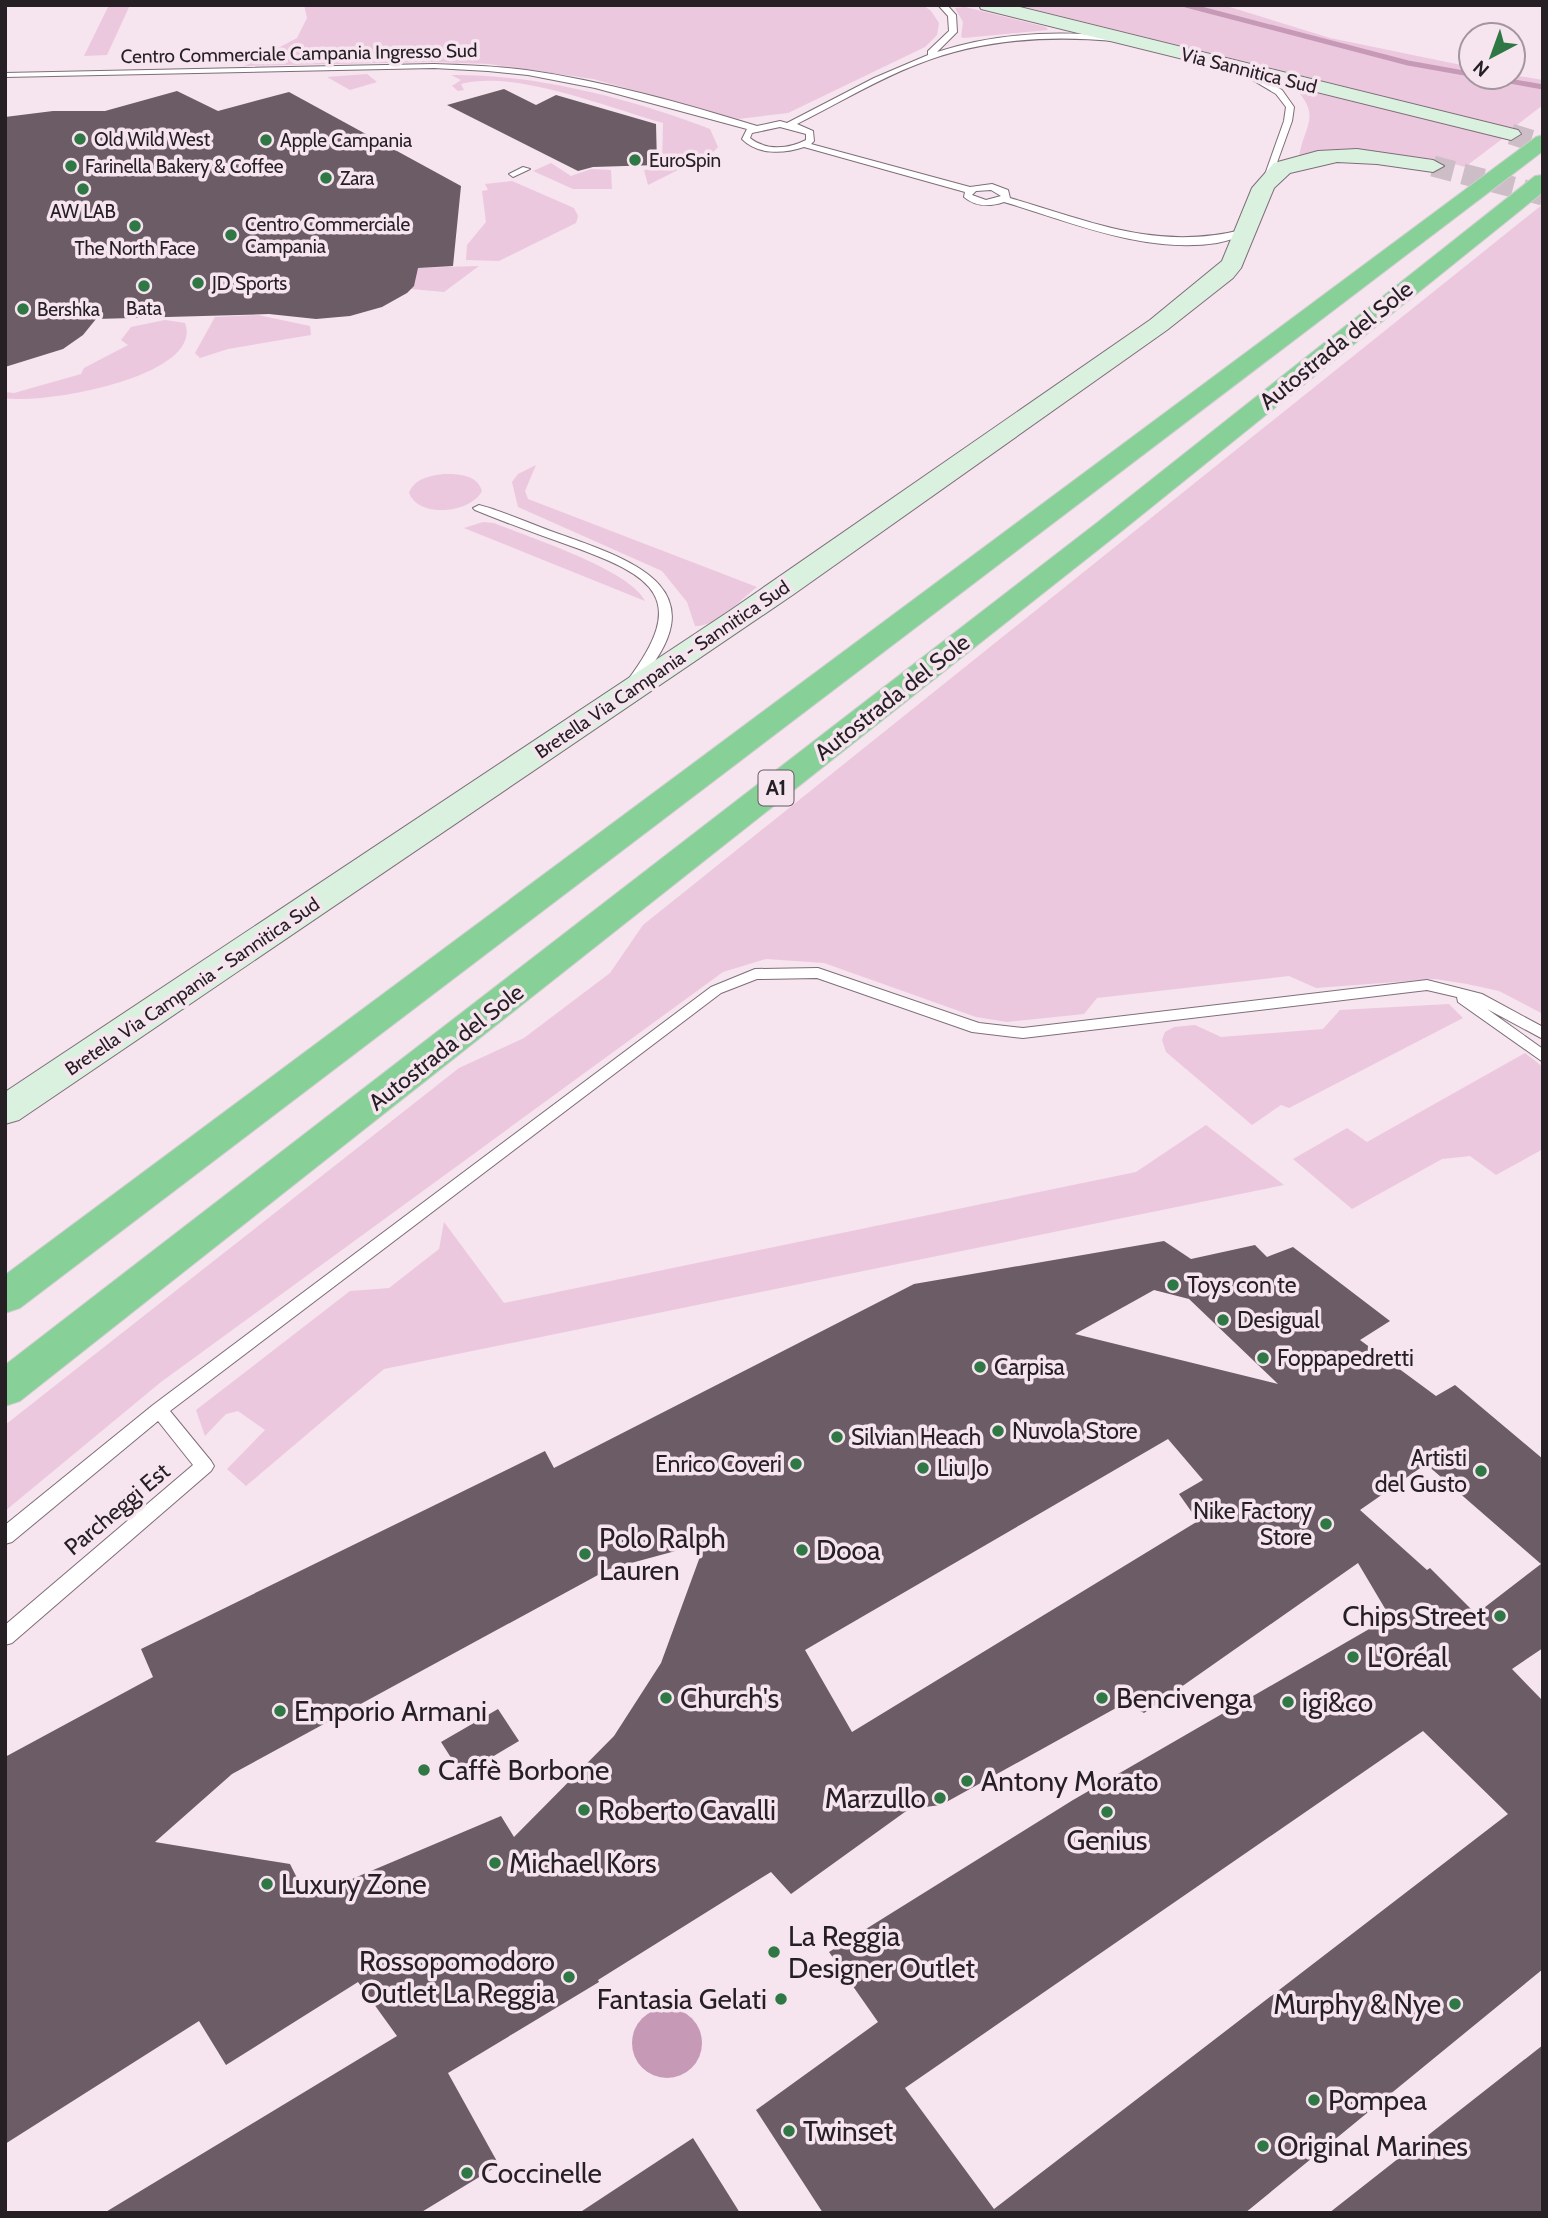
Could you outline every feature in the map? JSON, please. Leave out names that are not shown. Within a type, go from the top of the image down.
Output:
[{"type":"highway","name":"Autostrada del Sole","points":[[5,1297],[1543,141]]},
{"type":"highway","name":"Autostrada del Sole","points":[[5,1389],[1097,537],[1543,181]]},
{"type":"street","name":"Via Sannitica Sud","points":[[988,5],[1511,134]]},
{"type":"street","points":[[1267,180],[1281,169],[1323,159],[1382,158],[1433,166]]},
{"type":"street","name":"Bretella Via Campania - Sannitica Sud","points":[[5,1111],[614,700],[699,646],[1081,380],[1228,270],[1267,180]]},
{"type":"lane","name":"Centro Commerciale Campania Ingresso Sud","points":[[927,57],[953,32],[952,15],[942,5]]},
{"type":"lane","name":"Centro Commerciale Campania Ingresso Sud","points":[[5,75],[434,66],[484,68],[600,86],[754,128],[789,125],[927,57],[1014,36],[1085,36],[1133,42]]},
{"type":"lane","points":[[1237,67],[1279,92],[1290,107],[1288,121],[1267,180]]},
{"type":"lane","points":[[789,125],[810,133],[810,141],[805,145]]},
{"type":"lane","points":[[754,128],[746,135],[755,146],[780,149],[805,145],[969,190],[979,187],[998,189],[1005,192],[1004,199]]},
{"type":"lane","points":[[513,174],[526,169]]},
{"type":"lane","points":[[969,190],[968,197],[975,201],[987,203],[1004,199],[1165,241],[1213,241],[1245,232]]},
{"type":"lane","points":[[479,508],[615,559],[645,575],[664,598],[666,629],[644,670],[614,700]]},
{"type":"lane","points":[[5,1536],[159,1410],[716,990],[755,974],[818,973],[976,1028],[1023,1033],[1427,985],[1477,997],[1543,1034]]},
{"type":"lane","points":[[1453,991],[1543,1057]]},
{"type":"lane","name":"Parcheggi Est","points":[[5,1636],[205,1466],[159,1410]]},
{"type":"shaded area","points":[[109,5],[130,5],[107,55],[84,56]]},
{"type":"shaded area","points":[[304,5],[923,5],[939,23],[937,35],[925,47],[788,113],[738,119],[593,79],[489,64],[432,62],[244,66],[297,38],[307,18]]},
{"type":"shaded area","points":[[1016,5],[1223,5],[1330,38],[1457,64],[1457,91],[1527,91],[1527,77],[1543,80],[1543,105],[1513,128]]},
{"type":"shaded area","points":[[965,7],[1046,27],[1048,30],[964,38],[961,37],[963,22],[955,8]]},
{"type":"shaded area","points":[[367,74],[377,82],[350,90],[327,77]]},
{"type":"shaded area","points":[[451,75],[516,79],[616,98],[710,129],[718,147],[712,153],[648,185],[644,170],[662,168],[663,123],[534,86],[483,81],[461,84],[464,90],[458,91],[452,86],[461,80]]},
{"type":"shaded area","points":[[1295,88],[1506,136],[1465,167],[1404,155],[1341,154],[1299,157],[1309,114],[1308,107]]},
{"type":"shaded area","points":[[551,163],[571,176],[591,169],[611,170],[612,189],[573,189],[533,171]]},
{"type":"shaded area","points":[[512,181],[574,208],[578,216],[576,223],[499,261],[466,260],[467,245],[486,222],[482,191],[488,190],[485,184]]},
{"type":"shaded area","points":[[1543,204],[1543,1014],[1499,991],[1435,979],[1316,988],[1289,976],[1097,998],[1084,1014],[1007,1022],[976,1017],[824,963],[766,959],[723,972],[161,1382],[5,1511],[5,1425],[459,1068],[524,1038],[610,973],[643,925]]},
{"type":"shaded area","points":[[479,266],[444,292],[411,289],[415,268]]},
{"type":"shaded area","points":[[258,315],[310,326],[311,335],[228,349],[200,358],[195,353],[215,317]]},
{"type":"shaded area","points":[[165,320],[185,323],[184,342],[170,358],[146,372],[83,392],[51,397],[5,398],[5,392],[14,393],[81,374],[84,368],[128,345],[121,340],[131,327]]},
{"type":"shaded area","points":[[536,465],[525,491],[528,499],[757,587],[720,618],[695,626],[687,602],[662,571],[518,507],[512,482],[518,474]]},
{"type":"shaded area","points":[[443,474],[471,478],[480,485],[482,491],[467,504],[445,510],[423,507],[409,493],[418,481]]},
{"type":"shaded area","points":[[483,522],[494,523],[600,566],[636,589],[645,601],[464,528]]},
{"type":"shaded area","points":[[1449,1004],[1463,1018],[1289,1108],[1281,1105],[1252,1125],[1166,1052],[1162,1040],[1165,1032],[1174,1027],[1195,1025],[1221,1037],[1323,1029],[1340,1010]]},
{"type":"shaded area","points":[[1525,1053],[1543,1067],[1543,1149],[1496,1175],[1470,1156],[1442,1159],[1352,1209],[1293,1159],[1347,1128],[1367,1142]]},
{"type":"shaded area","points":[[1206,1125],[1284,1185],[384,1369],[246,1486],[227,1469],[265,1430],[238,1411],[226,1414],[205,1436],[196,1410],[350,1291],[389,1288],[439,1249],[444,1222],[504,1303],[1136,1172]]},
{"type":"shaded area","points":[[674,2008],[687,2014],[696,2023],[700,2029],[700,2057],[692,2068],[681,2076],[660,2078],[642,2068],[634,2057],[632,2036],[642,2018],[653,2010]]},
{"type":"building","points":[[504,89],[536,105],[556,95],[656,124],[657,165],[593,167],[578,171],[447,105]]},
{"type":"building","name":"Centro Commerciale Campania","points":[[177,91],[218,111],[289,92],[461,186],[453,266],[418,268],[414,286],[407,293],[382,307],[350,316],[316,319],[269,314],[96,319],[83,335],[63,349],[5,367],[5,117],[53,111],[105,111]]},
{"type":"building","points":[[1164,1241],[1191,1259],[1255,1245],[1267,1257],[1293,1247],[1390,1321],[1360,1340],[1436,1396],[1455,1385],[1543,1459],[1543,1648],[1512,1669],[1543,1701],[1543,1969],[1245,2213],[823,2213],[756,2110],[878,2022],[829,1952],[1073,1800],[1390,1617],[1358,1563],[1144,1713],[1125,1703],[941,1805],[909,1809],[791,1894],[771,1872],[598,1980],[599,1982],[448,2073],[499,2165],[420,2213],[104,2213],[397,2036],[358,1982],[226,2065],[199,2021],[5,2144],[5,1757],[153,1677],[141,1649],[545,1451],[554,1468],[914,1284]],"holes":[[[1154,1290],[1189,1299],[1278,1384],[1075,1334]],[[1168,1439],[1203,1480],[1179,1494],[1198,1521],[852,1732],[805,1650]],[[1426,1464],[1541,1564],[1476,1614],[1430,1568],[1427,1570],[1360,1510]],[[705,1543],[661,1663],[614,1736],[514,1837],[501,1816],[307,1898],[290,1864],[155,1842],[232,1774],[609,1569]],[[1423,1731],[1508,1814],[994,2209],[905,2088]]]},
{"type":"building","points":[[498,1709],[519,1741],[462,1775],[441,1742]]},
{"type":"building","points":[[1543,2045],[1543,2213],[1329,2213]]},
{"type":"building","points":[[693,2138],[740,2213],[579,2213]]},
{"type":"waterway","points":[[1186,5],[1408,63],[1543,87]]},
{"type":"tunnel","points":[[1511,134],[1543,144]]},
{"type":"tunnel","points":[[1433,166],[1543,195]]},
{"type":"place","name":"Old Wild West","points":[[80,139]]},
{"type":"place","name":"Apple Campania","points":[[266,140]]},
{"type":"place","name":"EuroSpin","points":[[635,160]]},
{"type":"place","name":"Farinella Bakery & Coffee","points":[[71,166]]},
{"type":"place","name":"Zara","points":[[326,178]]},
{"type":"place","name":"AW LAB","points":[[83,189]]},
{"type":"place","name":"The North Face","points":[[135,226]]},
{"type":"place","name":"Centro Commerciale Campania","points":[[231,235]]},
{"type":"place","name":"JD Sports","points":[[198,283]]},
{"type":"place","name":"Bata","points":[[144,286]]},
{"type":"place","name":"Bershka","points":[[23,309]]},
{"type":"place","name":"Toys con te","points":[[1173,1285]]},
{"type":"place","name":"Desigual","points":[[1223,1320]]},
{"type":"place","name":"Foppapedretti","points":[[1263,1358]]},
{"type":"place","name":"Carpisa","points":[[980,1367]]},
{"type":"place","name":"Nuvola Store","points":[[998,1431]]},
{"type":"place","name":"Silvian Heach","points":[[837,1437]]},
{"type":"place","name":"Enrico Coveri","points":[[796,1464]]},
{"type":"place","name":"Liu Jo","points":[[923,1468]]},
{"type":"place","name":"Artisti del Gusto","points":[[1481,1471]]},
{"type":"place","name":"Nike Factory Store","points":[[1326,1524]]},
{"type":"place","name":"Dooa","points":[[802,1550]]},
{"type":"place","name":"Polo Ralph Lauren","points":[[585,1554]]},
{"type":"place","name":"Chips Street","points":[[1500,1616]]},
{"type":"place","name":"L'Oréal","points":[[1353,1657]]},
{"type":"place","name":"Church's","points":[[666,1698]]},
{"type":"place","name":"Bencivenga","points":[[1102,1698]]},
{"type":"place","name":"igi&co","points":[[1288,1702]]},
{"type":"place","name":"Emporio Armani","points":[[280,1711]]},
{"type":"place","name":"Caffè Borbone","points":[[424,1770]]},
{"type":"place","name":"Antony Morato","points":[[967,1781]]},
{"type":"place","name":"Marzullo","points":[[940,1798]]},
{"type":"place","name":"Roberto Cavalli","points":[[584,1810]]},
{"type":"place","name":"Genius","points":[[1107,1812]]},
{"type":"place","name":"Michael Kors","points":[[495,1863]]},
{"type":"place","name":"Luxury Zone","points":[[267,1884]]},
{"type":"place","name":"La Reggia Designer Outlet","points":[[774,1952]]},
{"type":"place","name":"Rossopomodoro Outlet La Reggia","points":[[569,1977]]},
{"type":"place","name":"Fantasia Gelati","points":[[781,1999]]},
{"type":"place","name":"Murphy & Nye","points":[[1455,2004]]},
{"type":"place","name":"Pompea","points":[[1314,2100]]},
{"type":"place","name":"Twinset","points":[[789,2131]]},
{"type":"place","name":"Original Marines","points":[[1263,2146]]},
{"type":"place","name":"Coccinelle","points":[[467,2173]]}]
